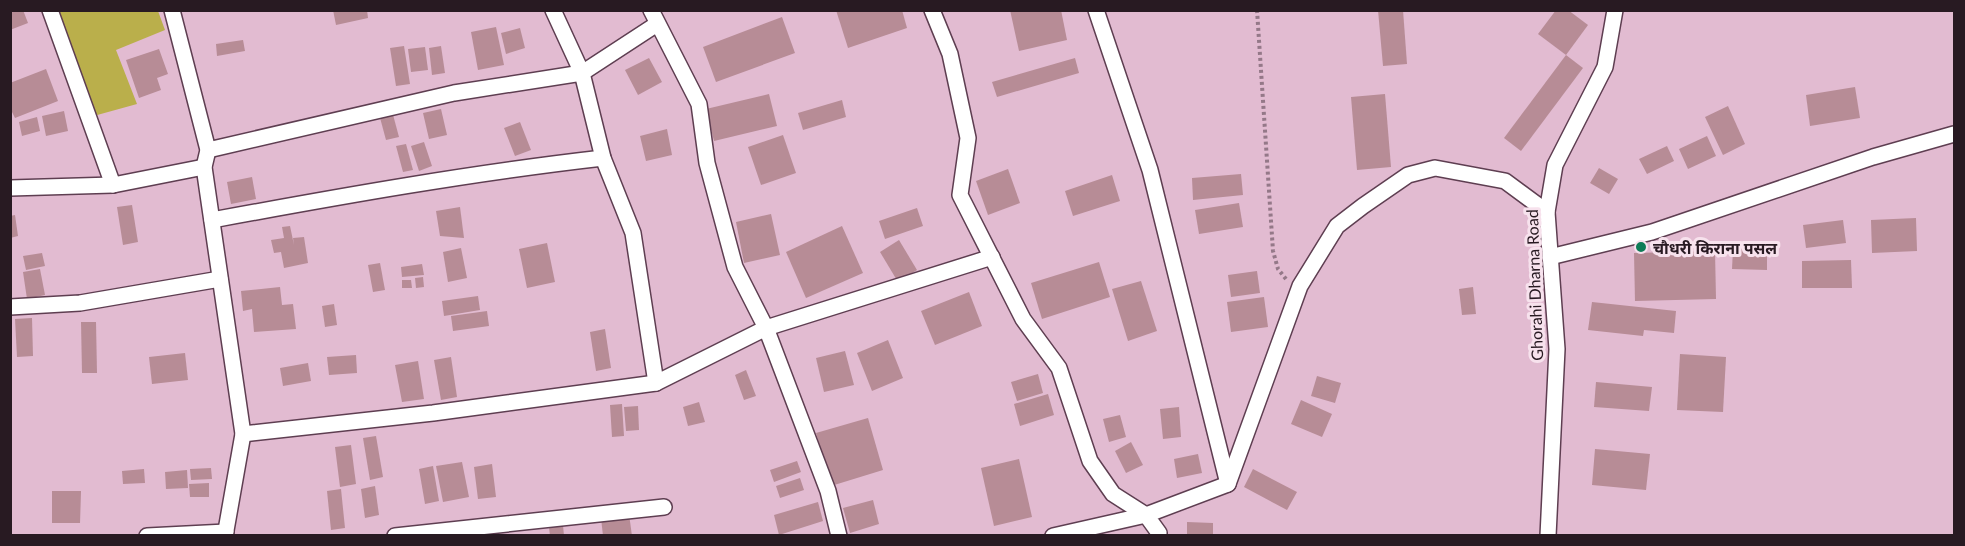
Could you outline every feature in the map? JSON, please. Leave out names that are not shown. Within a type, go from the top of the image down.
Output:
[{"type":"street","points":[[50,10],[113,185]]},
{"type":"street","points":[[147,536],[226,534],[243,434],[204,167],[208,150],[172,10]]},
{"type":"street","points":[[553,10],[582,73],[603,158],[633,233],[656,383]]},
{"type":"street","points":[[932,10],[950,54],[968,138],[960,195],[1023,319],[1059,368],[1090,461],[1113,494],[1146,515],[1159,533],[1158,536]]},
{"type":"street","points":[[1096,10],[1150,170],[1228,484]]},
{"type":"street","name":"Ghorahi Dharna Road","points":[[1548,536],[1557,349],[1547,212],[1555,165],[1605,67],[1615,10]]},
{"type":"street","points":[[208,150],[453,93],[582,73],[654,17],[699,104],[707,163],[735,267],[766,328],[828,492],[838,536]]},
{"type":"street","points":[[1550,256],[1652,232],[1873,157],[1954,134]]},
{"type":"street","points":[[212,220],[408,185],[532,166],[603,158]]},
{"type":"street","points":[[10,188],[113,185],[204,167]]},
{"type":"street","points":[[1053,536],[1146,515],[1228,484],[1300,286],[1337,226],[1408,175],[1435,168],[1505,181],[1547,212]]},
{"type":"street","points":[[243,434],[433,413],[656,383],[766,328],[992,257]]},
{"type":"street","points":[[10,307],[80,303],[220,279]]},
{"type":"street","points":[[395,536],[664,507]]},
{"type":"path","points":[[1257,10],[1273,251],[1278,269],[1286,279],[1300,286]]},
{"type":"shaded area","points":[[55,11],[158,11],[165,30],[116,50],[137,104],[90,117]]},
{"type":"building","points":[[23,10],[28,23],[10,30],[10,13]]},
{"type":"building","points":[[333,10],[367,10],[368,18],[336,25]]},
{"type":"building","points":[[836,10],[902,10],[907,28],[848,48]]},
{"type":"building","points":[[1010,10],[1061,10],[1067,40],[1019,51]]},
{"type":"building","points":[[1378,10],[1403,10],[1407,64],[1383,66]]},
{"type":"building","points":[[1556,10],[1568,10],[1588,25],[1566,55],[1538,34]]},
{"type":"building","points":[[782,17],[795,53],[716,82],[703,47]]},
{"type":"building","points":[[496,27],[504,65],[478,70],[471,32]]},
{"type":"building","points":[[520,28],[525,48],[506,54],[501,33]]},
{"type":"building","points":[[243,40],[245,51],[217,56],[216,44]]},
{"type":"building","points":[[404,46],[410,84],[396,86],[390,48]]},
{"type":"building","points":[[441,46],[445,73],[432,75],[429,48]]},
{"type":"building","points":[[425,47],[428,70],[411,72],[408,49]]},
{"type":"building","points":[[159,49],[168,74],[157,78],[161,90],[139,98],[126,60]]},
{"type":"building","points":[[1566,55],[1583,68],[1521,151],[1504,138]]},
{"type":"building","points":[[649,58],[662,82],[638,95],[625,70]]},
{"type":"building","points":[[1075,58],[1079,73],[997,97],[992,82]]},
{"type":"building","points":[[46,69],[58,101],[15,118],[10,108],[10,83]]},
{"type":"building","points":[[1855,87],[1860,118],[1810,126],[1806,95]]},
{"type":"building","points":[[769,94],[777,126],[714,141],[706,109]]},
{"type":"building","points":[[1385,94],[1391,167],[1357,170],[1351,97]]},
{"type":"building","points":[[842,100],[846,117],[803,130],[798,113]]},
{"type":"building","points":[[1728,106],[1745,144],[1723,155],[1705,117]]},
{"type":"building","points":[[441,109],[447,135],[429,139],[423,113]]},
{"type":"building","points":[[64,111],[68,131],[46,136],[42,116]]},
{"type":"building","points":[[392,111],[399,137],[386,140],[379,114]]},
{"type":"building","points":[[37,117],[40,131],[22,136],[19,122]]},
{"type":"building","points":[[520,122],[531,150],[515,156],[504,128]]},
{"type":"building","points":[[667,129],[672,155],[646,161],[640,136]]},
{"type":"building","points":[[783,135],[796,173],[761,185],[748,147]]},
{"type":"building","points":[[1707,136],[1716,156],[1688,169],[1679,149]]},
{"type":"building","points":[[424,142],[432,166],[419,171],[411,146]]},
{"type":"building","points":[[406,144],[413,170],[403,172],[396,146]]},
{"type":"building","points":[[1667,146],[1674,161],[1647,174],[1639,159]]},
{"type":"building","points":[[1599,168],[1618,179],[1609,194],[1590,183]]},
{"type":"building","points":[[1008,169],[1020,203],[988,215],[976,181]]},
{"type":"building","points":[[1241,174],[1243,195],[1193,200],[1192,178]]},
{"type":"building","points":[[1112,175],[1120,201],[1073,216],[1065,191]]},
{"type":"building","points":[[252,177],[256,199],[231,204],[227,182]]},
{"type":"building","points":[[1239,203],[1243,227],[1199,234],[1195,210]]},
{"type":"building","points":[[132,205],[138,242],[123,245],[117,207]]},
{"type":"building","points":[[460,207],[464,238],[440,236],[436,211]]},
{"type":"building","points":[[917,208],[923,226],[885,239],[879,221]]},
{"type":"building","points":[[771,214],[780,255],[744,263],[736,222]]},
{"type":"building","points":[[15,215],[18,236],[10,238],[10,216]]},
{"type":"building","points":[[1916,218],[1917,251],[1872,253],[1871,220]]},
{"type":"building","points":[[1843,220],[1846,243],[1806,248],[1803,225]]},
{"type":"building","points":[[290,226],[294,245],[293,238],[304,237],[308,263],[284,268],[281,252],[274,253],[271,240],[284,238],[282,227]]},
{"type":"building","points":[[842,226],[863,273],[806,298],[786,252]]},
{"type":"building","points":[[899,240],[917,270],[898,282],[880,252]]},
{"type":"building","points":[[547,243],[555,282],[527,288],[519,249]]},
{"type":"building","points":[[461,248],[467,278],[448,282],[443,252]]},
{"type":"building","points":[[1733,249],[1767,249],[1767,270],[1732,269]]},
{"type":"building","points":[[1715,251],[1716,299],[1635,301],[1634,253]]},
{"type":"building","points":[[42,253],[45,266],[26,270],[23,256]]},
{"type":"building","points":[[1851,260],[1852,288],[1802,288],[1802,261]]},
{"type":"building","points":[[1099,262],[1110,297],[1042,319],[1031,283]]},
{"type":"building","points":[[380,263],[385,290],[373,292],[368,265]]},
{"type":"building","points":[[422,264],[424,275],[402,277],[401,267]]},
{"type":"building","points":[[40,269],[45,295],[27,299],[23,272]]},
{"type":"building","points":[[1257,271],[1260,293],[1231,297],[1228,275]]},
{"type":"building","points":[[423,277],[424,287],[416,288],[415,278]]},
{"type":"building","points":[[402,280],[411,280],[412,288],[402,288]]},
{"type":"building","points":[[1141,281],[1157,331],[1128,341],[1112,289]]},
{"type":"building","points":[[280,287],[282,305],[293,304],[296,329],[254,332],[252,309],[243,311],[241,291]]},
{"type":"building","points":[[1473,287],[1476,314],[1462,315],[1459,289]]},
{"type":"building","points":[[969,292],[982,326],[935,345],[921,311]]},
{"type":"building","points":[[478,296],[480,310],[444,316],[442,301]]},
{"type":"building","points":[[1264,297],[1268,327],[1231,332],[1227,302]]},
{"type":"building","points":[[1592,302],[1676,311],[1674,333],[1644,330],[1643,336],[1588,330]]},
{"type":"building","points":[[334,304],[337,325],[325,327],[322,306]]},
{"type":"building","points":[[487,311],[489,326],[453,331],[451,316]]},
{"type":"building","points":[[32,318],[33,356],[17,357],[15,319]]},
{"type":"building","points":[[81,322],[96,322],[97,373],[82,373]]},
{"type":"building","points":[[605,329],[611,368],[596,371],[590,332]]},
{"type":"building","points":[[888,340],[903,378],[872,391],[857,353]]},
{"type":"building","points":[[845,351],[854,385],[824,392],[816,358]]},
{"type":"building","points":[[185,353],[188,380],[152,384],[149,357]]},
{"type":"building","points":[[1680,354],[1726,357],[1723,412],[1677,410]]},
{"type":"building","points":[[356,355],[357,373],[329,375],[327,357]]},
{"type":"building","points":[[451,357],[457,397],[441,400],[434,360]]},
{"type":"building","points":[[418,361],[424,399],[402,402],[395,365]]},
{"type":"building","points":[[308,363],[311,381],[283,386],[280,368]]},
{"type":"building","points":[[746,370],[756,396],[744,400],[735,375]]},
{"type":"building","points":[[1038,374],[1043,393],[1017,401],[1011,382]]},
{"type":"building","points":[[1317,376],[1341,383],[1335,403],[1311,396]]},
{"type":"building","points":[[1596,382],[1652,387],[1649,411],[1594,407]]},
{"type":"building","points":[[1048,394],[1054,415],[1020,426],[1014,404]]},
{"type":"building","points":[[1301,400],[1332,414],[1322,437],[1291,424]]},
{"type":"building","points":[[699,402],[705,422],[688,426],[683,407]]},
{"type":"building","points":[[622,404],[624,436],[612,437],[610,405]]},
{"type":"building","points":[[638,406],[639,430],[626,431],[624,407]]},
{"type":"building","points":[[1179,407],[1181,437],[1163,439],[1160,409]]},
{"type":"building","points":[[1120,415],[1126,437],[1109,442],[1103,419]]},
{"type":"building","points":[[868,418],[883,470],[831,486],[816,433]]},
{"type":"building","points":[[376,436],[383,477],[370,480],[363,438]]},
{"type":"building","points":[[1131,442],[1143,465],[1126,473],[1115,451]]},
{"type":"building","points":[[351,445],[356,484],[340,487],[335,447]]},
{"type":"building","points":[[1595,449],[1650,454],[1646,490],[1592,485]]},
{"type":"building","points":[[1198,454],[1202,473],[1177,478],[1174,459]]},
{"type":"building","points":[[1019,459],[1032,517],[994,526],[981,468]]},
{"type":"building","points":[[797,461],[801,472],[774,482],[770,470]]},
{"type":"building","points":[[462,462],[469,497],[443,502],[436,466]]},
{"type":"building","points":[[492,464],[496,497],[478,499],[474,467]]},
{"type":"building","points":[[433,466],[439,501],[425,504],[419,469]]},
{"type":"building","points":[[211,468],[212,479],[191,480],[190,469]]},
{"type":"building","points":[[144,469],[145,483],[123,484],[122,471]]},
{"type":"building","points":[[1253,469],[1297,492],[1287,510],[1244,487]]},
{"type":"building","points":[[187,470],[188,488],[166,489],[165,472]]},
{"type":"building","points":[[800,478],[804,490],[780,498],[776,486]]},
{"type":"building","points":[[209,483],[209,497],[190,497],[189,484]]},
{"type":"building","points":[[375,486],[379,515],[365,518],[361,489]]},
{"type":"building","points":[[341,489],[345,528],[331,530],[327,491]]},
{"type":"building","points":[[52,491],[81,491],[80,523],[52,523]]},
{"type":"building","points":[[873,500],[879,524],[850,533],[843,508]]},
{"type":"building","points":[[818,502],[823,521],[779,535],[774,515]]},
{"type":"building","points":[[629,514],[632,536],[603,536],[601,518]]},
{"type":"building","points":[[1187,522],[1213,523],[1213,536],[1187,536]]},
{"type":"building","points":[[563,525],[564,536],[550,536],[549,527]]},
{"type":"place","name":"चौधरी किराना पसल","points":[[1641,247]]}]
